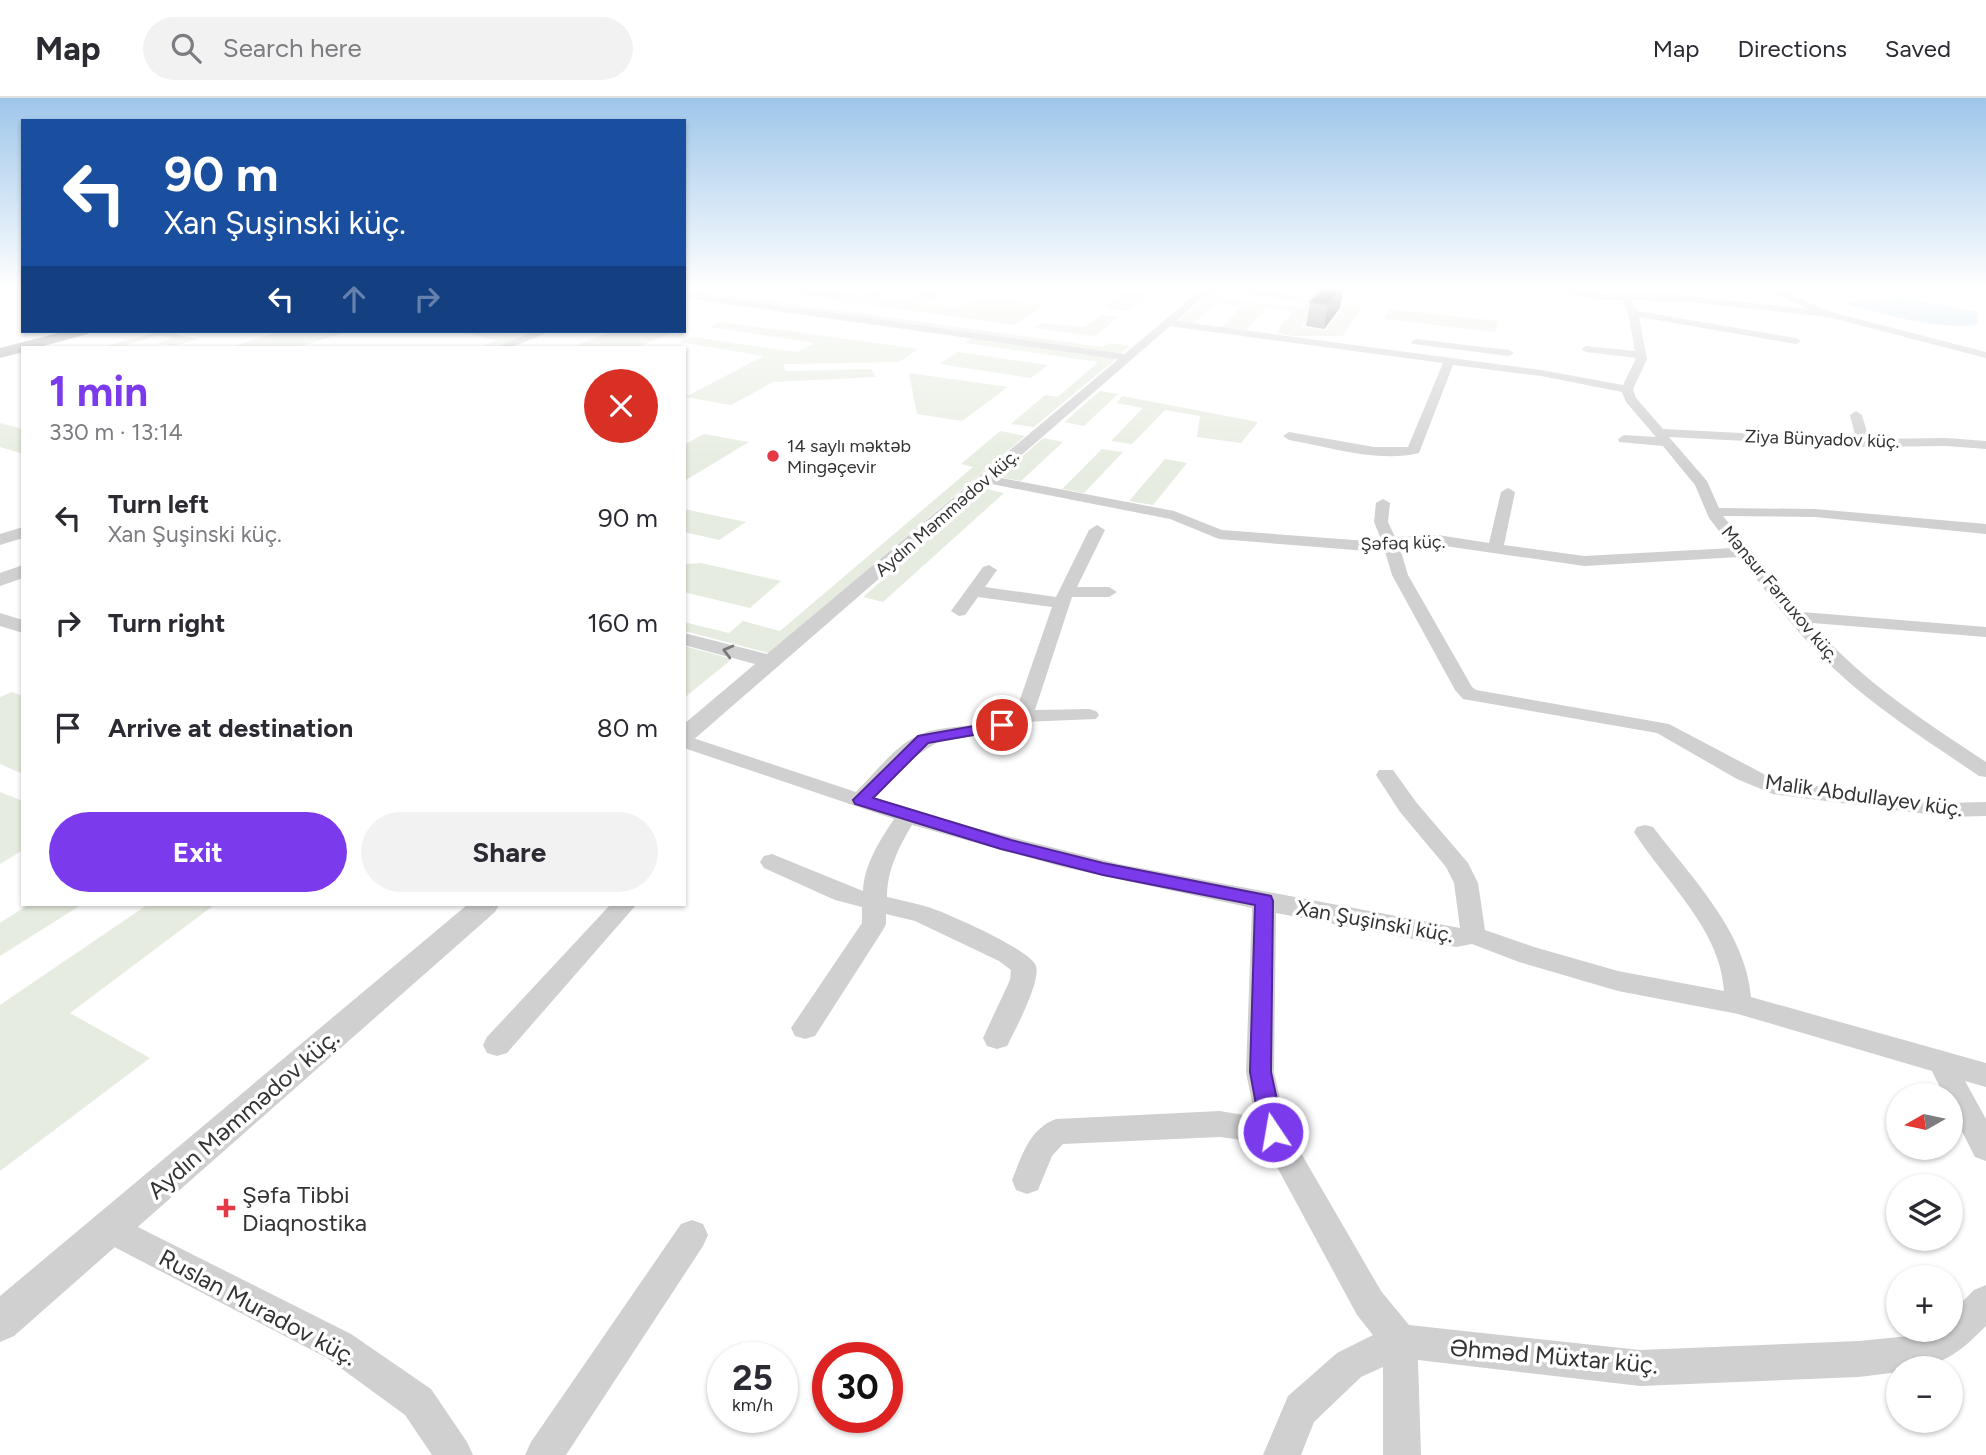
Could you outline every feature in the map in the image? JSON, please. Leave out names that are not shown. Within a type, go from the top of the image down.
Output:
[{"type":"main road","points":[[0,355],[21,351]]},
{"type":"street","points":[[1078,351],[1125,358]]},
{"type":"street","name":"Aydın Məmmədov küç.","points":[[686,736],[1133,351]]},
{"type":"street","points":[[1381,351],[1627,388],[1638,369],[1640,351]]},
{"type":"street","points":[[1494,351],[1509,353]]},
{"type":"street","points":[[1607,351],[1641,355]]},
{"type":"street","points":[[1289,436],[1387,452],[1410,453],[1414,450],[1449,361]]},
{"type":"street","name":"Mənsur Fərruxov küç.","points":[[1627,388],[1634,406],[1702,484],[1714,512],[1742,552],[1847,670],[1910,719],[1986,771]]},
{"type":"street","points":[[1856,415],[1864,443]]},
{"type":"street","name":"Ziya Bünyadov küç.","points":[[1624,439],[1661,437],[1986,445]]},
{"type":"street","name":"Şəfəq küç.","points":[[986,479],[1174,515],[1219,534],[1367,546],[1410,540],[1438,540],[1584,561],[1742,552]]},
{"type":"street","points":[[1496,548],[1508,492]]},
{"type":"street","name":"Malik Abdullayev küç.","points":[[1383,503],[1381,522],[1407,590],[1464,690],[1470,695],[1662,728],[1682,736],[1754,780],[1773,787],[1949,810],[1986,810]]},
{"type":"street","points":[[1714,512],[1815,513],[1986,529]]},
{"type":"street","points":[[0,526],[21,532]]},
{"type":"street","points":[[1021,716],[1027,707],[1073,571],[1097,530]]},
{"type":"street","points":[[0,540],[21,532]]},
{"type":"street","points":[[959,611],[989,570]]},
{"type":"street","points":[[0,580],[21,572]]},
{"type":"street","points":[[974,591],[1063,597],[1109,592]]},
{"type":"street","points":[[1799,617],[1986,632]]},
{"type":"street","points":[[0,619],[21,626]]},
{"type":"street","points":[[686,640],[772,662]]},
{"type":"street","points":[[861,800],[923,740],[1002,725],[1021,716],[1089,715]]},
{"type":"street","name":"Xan Şuşinski küç.","points":[[686,739],[907,816],[1103,869],[1456,938],[1473,935],[1528,956],[1618,981],[1738,1004],[1986,1075]]},
{"type":"street","points":[[1386,775],[1408,807],[1456,863],[1466,883],[1473,935]]},
{"type":"street","points":[[805,1028],[874,924],[875,880],[889,844],[907,816]]},
{"type":"street","points":[[1645,832],[1709,918],[1736,972],[1738,1004]]},
{"type":"street","points":[[772,862],[823,887],[922,914],[1008,954],[1024,967],[1023,979],[997,1038]]},
{"type":"street","points":[[1264,901],[1260,1072],[1273,1132],[1369,1304],[1400,1341],[1402,1455]]},
{"type":"street","name":"Aydın Məmmədov küç.","points":[[0,1322],[484,906]]},
{"type":"street","points":[[497,1045],[623,906]]},
{"type":"street","points":[[1940,1060],[1986,1148]]},
{"type":"street","points":[[1027,1180],[1040,1148],[1056,1132],[1220,1124],[1273,1132]]},
{"type":"street","name":"Ruslan Muradov küç.","points":[[110,1228],[339,1346],[418,1402],[454,1455]]},
{"type":"street","points":[[544,1455],[692,1235]]},
{"type":"street","name":"Əhməd Müxtar küç.","points":[[1400,1341],[1640,1368],[1859,1359],[1909,1353],[1947,1341],[1986,1302]]},
{"type":"street","points":[[1282,1455],[1301,1409],[1349,1365],[1400,1341]]},
{"type":"shaded area","points":[[736,351],[915,351],[899,362],[784,364],[785,371],[871,369],[876,377],[773,382],[731,405],[686,397],[764,356]]},
{"type":"shaded area","points":[[1023,351],[1069,351],[1117,358],[1034,427],[1011,424],[1045,395],[1058,397],[1098,362]]},
{"type":"shaded area","points":[[958,352],[1048,365],[1031,378],[939,364]]},
{"type":"shaded area","points":[[909,373],[1008,387],[962,421],[917,414]]},
{"type":"shaded area","points":[[1100,391],[1118,394],[1084,426],[1064,422]]},
{"type":"shaded area","points":[[1122,396],[1258,422],[1241,443],[1197,437],[1200,416],[1165,410],[1132,444],[1111,441],[1143,408],[1117,403]]},
{"type":"shaded area","points":[[0,423],[21,428],[21,453],[0,447]]},
{"type":"shaded area","points":[[1000,431],[1025,436],[769,653],[686,632],[686,622],[729,633],[743,621],[780,631],[973,467],[961,464]]},
{"type":"shaded area","points":[[704,434],[749,442],[686,480],[686,444]]},
{"type":"shaded area","points":[[1043,438],[1063,442],[1021,481],[999,477]]},
{"type":"shaded area","points":[[1102,449],[1123,452],[1084,493],[1062,489]]},
{"type":"shaded area","points":[[1165,459],[1187,463],[1153,505],[1129,501]]},
{"type":"shaded area","points":[[986,489],[1004,493],[883,602],[863,597]]},
{"type":"shaded area","points":[[686,509],[746,522],[719,540],[686,532]]},
{"type":"shaded area","points":[[701,563],[781,581],[750,608],[686,592],[686,564]]},
{"type":"shaded area","points":[[686,647],[732,659],[686,696]]},
{"type":"shaded area","points":[[12,692],[21,695],[21,773],[0,764],[0,697]]},
{"type":"shaded area","points":[[0,792],[21,800],[21,851],[0,864]]},
{"type":"shaded area","points":[[26,906],[79,906],[0,956],[0,923]]},
{"type":"shaded area","points":[[146,906],[213,906],[70,1013],[150,1058],[0,1171],[0,1005]]},
{"type":"place","name":"14 saylı məktəb Mingəçevir","points":[[773,456]]},
{"type":"place","name":"Şəfa Tibbi Diaqnostika","points":[[226,1208]]},
{"type":"route","points":[[1002,725],[923,740],[861,800],[1007,845],[1103,869],[1264,901],[1260,1072],[1273,1132]]}]
